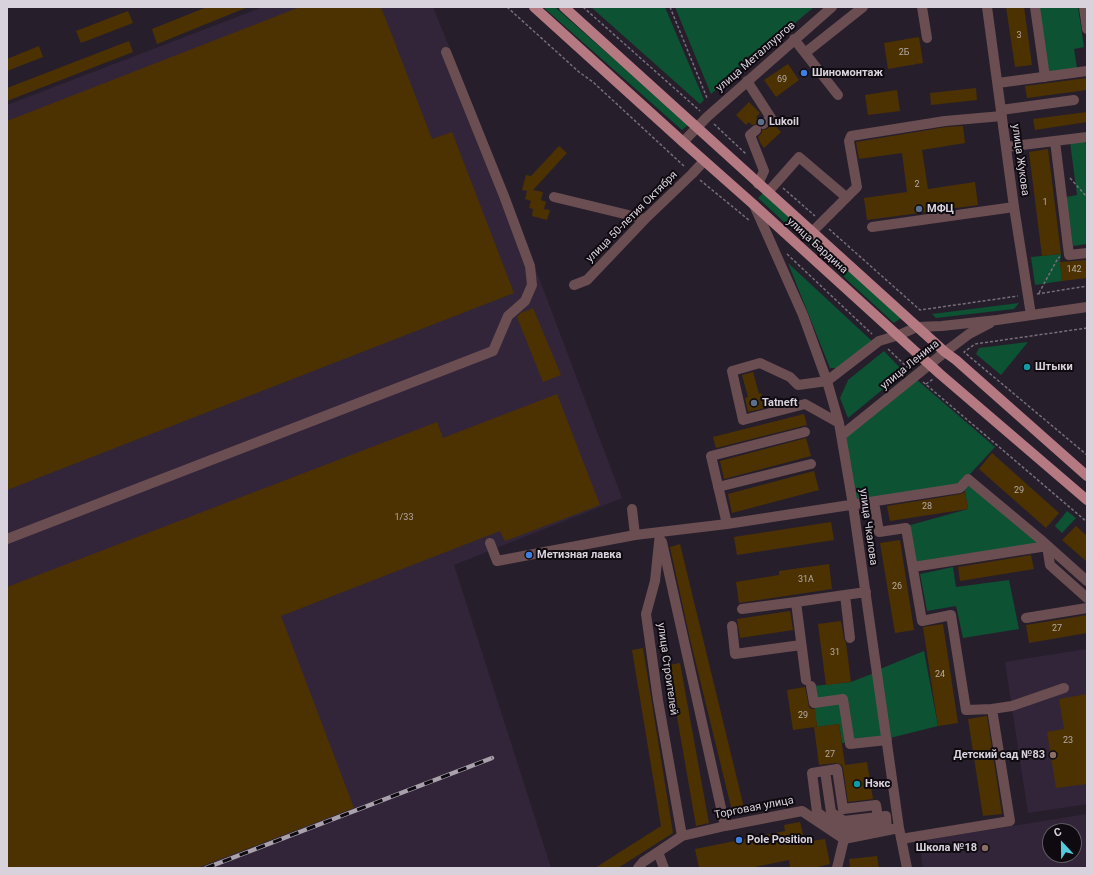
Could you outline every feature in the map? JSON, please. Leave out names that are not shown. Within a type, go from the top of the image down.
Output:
[{"type":"main road","name":"улица Бардина","points":[[534,7],[930,364],[1087,500]]},
{"type":"main road","name":"улица Бардина","points":[[564,7],[917,327],[1087,476]]},
{"type":"street","name":"улица Металлургов","points":[[683,142],[707,117],[832,7]]},
{"type":"street","points":[[805,53],[863,7]]},
{"type":"street","points":[[922,7],[927,38]]},
{"type":"street","name":"улица Жукова","points":[[987,7],[1014,207],[1031,315]]},
{"type":"street","points":[[1035,7],[1044,77]]},
{"type":"street","points":[[1084,7],[1087,29]]},
{"type":"street","points":[[794,39],[838,95]]},
{"type":"street","points":[[7,539],[493,351],[508,316],[525,301],[530,290],[532,285],[530,266],[504,196],[446,52]]},
{"type":"street","points":[[998,83],[1087,71]]},
{"type":"street","points":[[747,81],[770,118],[750,135],[764,171],[758,184]]},
{"type":"street","points":[[812,232],[856,187],[849,141],[851,136],[1074,100]]},
{"type":"street","points":[[1006,147],[1087,137]]},
{"type":"street","points":[[1055,141],[1069,255],[1087,253]]},
{"type":"street","points":[[768,192],[799,157],[846,197]]},
{"type":"street","name":"улица 50-летия Октября","points":[[574,285],[587,280],[704,160]]},
{"type":"street","points":[[554,197],[645,219]]},
{"type":"street","name":"улица Чкалова","points":[[753,204],[803,315],[827,381],[840,423],[866,592],[899,828],[907,868]]},
{"type":"street","points":[[872,227],[1014,207]]},
{"type":"street","name":"улица Ленина","points":[[827,381],[879,340],[899,335],[917,327],[997,320],[1087,307]]},
{"type":"street","name":"улица Ленина","points":[[842,435],[969,334],[997,320]]},
{"type":"street","points":[[827,381],[798,385],[790,377],[760,363],[732,371],[743,420],[805,404],[840,423]]},
{"type":"street","points":[[727,524],[711,456],[805,432]]},
{"type":"street","points":[[718,487],[811,464]]},
{"type":"street","points":[[490,543],[497,561],[635,535],[727,524],[960,488],[968,479],[1087,581]]},
{"type":"street","points":[[874,502],[879,532],[906,528],[922,620],[951,615],[966,710],[992,709],[1012,706],[1064,688]]},
{"type":"street","points":[[632,509],[635,535]]},
{"type":"street","points":[[660,532],[725,826]]},
{"type":"street","name":"улица Строителей","points":[[660,532],[655,581],[646,614],[658,700],[682,836]]},
{"type":"street","points":[[913,567],[1047,546]]},
{"type":"street","points":[[1047,546],[1050,565],[1087,598]]},
{"type":"street","points":[[742,609],[866,592]]},
{"type":"street","points":[[845,595],[850,638]]},
{"type":"street","points":[[796,602],[801,645],[814,703],[843,699],[846,744],[887,740]]},
{"type":"street","points":[[1026,618],[1087,608]]},
{"type":"street","points":[[732,626],[735,654],[801,645]]},
{"type":"street","points":[[901,839],[1010,820],[992,709]]},
{"type":"street","points":[[825,772],[831,812],[844,821],[886,816],[888,830]]},
{"type":"street","name":"Торговая улица","points":[[638,868],[643,862],[682,836],[802,811],[844,839]]},
{"type":"street","points":[[837,868],[844,839],[899,828]]},
{"type":"street","points":[[658,852],[664,868]]},
{"type":"path","points":[[507,7],[579,72],[598,87],[692,174]]},
{"type":"path","points":[[583,7],[707,117],[747,155]]},
{"type":"path","points":[[670,7],[707,98]]},
{"type":"path","points":[[1058,164],[1087,197]]},
{"type":"path","points":[[777,182],[920,310],[1087,286]]},
{"type":"path","points":[[1039,293],[1058,258],[1069,255]]},
{"type":"path","points":[[1087,328],[975,344],[964,352],[1087,455]]},
{"type":"shaded area","points":[[263,7],[433,7],[490,148],[622,498],[454,565],[551,868],[7,868],[7,105]]},
{"type":"shaded area","name":"Детский сад №83","points":[[1087,649],[1087,804],[1028,813],[1005,662]]},
{"type":"shaded area","name":"Школа №18","points":[[1087,814],[1087,868],[923,868],[919,841]]},
{"type":"green space","points":[[543,7],[555,7],[688,125],[682,130]]},
{"type":"green space","points":[[591,7],[665,7],[704,100],[700,104]]},
{"type":"green space","points":[[675,7],[814,7],[711,94]]},
{"type":"green space","points":[[1039,7],[1078,7],[1084,47],[1074,49],[1077,68],[1049,73]]},
{"type":"green space","points":[[1085,140],[1087,152],[1087,244],[1073,246],[1066,197],[1077,195],[1070,142]]},
{"type":"green space","points":[[763,193],[901,318],[894,323],[758,198]]},
{"type":"green space","points":[[1061,254],[1060,262],[1062,281],[1035,285],[1031,257]]},
{"type":"green space","points":[[788,263],[873,342],[842,368],[830,368]]},
{"type":"green space","points":[[1019,303],[1014,309],[936,318],[932,314]]},
{"type":"green space","points":[[1028,342],[1001,375],[976,354],[979,348]]},
{"type":"green space","points":[[884,351],[904,372],[848,418],[840,398],[848,380]]},
{"type":"green space","points":[[916,379],[995,447],[959,486],[856,503],[846,436]]},
{"type":"green space","points":[[968,481],[1044,545],[914,565],[907,526],[968,509],[965,491],[962,488]]},
{"type":"green space","points":[[1067,511],[1076,518],[1062,533],[1055,526]]},
{"type":"green space","points":[[953,567],[956,587],[1009,580],[1019,629],[963,638],[956,606],[927,611],[920,574]]},
{"type":"green space","points":[[924,651],[938,726],[890,738],[880,669]]},
{"type":"green space","points":[[874,673],[883,738],[852,742],[844,697],[815,702],[813,686],[851,682]]},
{"type":"green space","points":[[842,701],[849,742],[842,743],[839,724],[817,727],[814,705]]},
{"type":"building","points":[[207,7],[248,7],[157,44],[152,29]]},
{"type":"building","points":[[300,7],[381,7],[432,139],[452,132],[514,293],[7,490],[7,121]]},
{"type":"building","points":[[1006,7],[1024,7],[1032,65],[1015,67]]},
{"type":"building","points":[[128,11],[133,23],[81,43],[76,31]]},
{"type":"building","points":[[919,37],[923,63],[888,69],[884,43]]},
{"type":"building","points":[[129,41],[133,52],[7,101],[7,88]]},
{"type":"building","points":[[39,46],[43,57],[7,71],[7,59]]},
{"type":"building","points":[[788,64],[799,80],[776,97],[764,80]]},
{"type":"building","points":[[1087,78],[1087,90],[1027,98],[1025,86]]},
{"type":"building","points":[[976,88],[977,100],[931,105],[930,93]]},
{"type":"building","points":[[897,90],[900,111],[868,115],[865,95]]},
{"type":"building","points":[[749,102],[760,113],[756,117],[758,120],[757,124],[752,125],[749,122],[746,125],[736,115]]},
{"type":"building","points":[[1087,112],[1087,122],[1035,130],[1033,119]]},
{"type":"building","points":[[774,124],[781,132],[764,148],[758,137],[762,133],[762,130],[767,129]]},
{"type":"building","points":[[963,126],[965,143],[922,150],[928,189],[975,182],[978,205],[867,220],[864,198],[907,192],[902,153],[859,159],[856,142],[946,127]]},
{"type":"building","points":[[559,146],[567,153],[533,190],[543,192],[541,200],[546,202],[544,209],[550,210],[547,220],[532,216],[533,209],[529,208],[531,201],[525,199],[527,191],[522,190],[526,175],[531,176]]},
{"type":"building","points":[[1048,149],[1061,254],[1042,256],[1029,152]]},
{"type":"building","points":[[1087,260],[1087,278],[1062,281],[1060,262]]},
{"type":"building","points":[[533,308],[561,375],[543,382],[517,317],[521,313]]},
{"type":"building","points":[[753,372],[759,394],[761,393],[765,408],[748,412],[745,398],[748,397],[742,375]]},
{"type":"building","points":[[557,394],[600,505],[505,541],[500,531],[281,616],[354,808],[197,868],[7,868],[7,587],[437,422],[443,438]]},
{"type":"building","points":[[804,414],[807,425],[716,448],[713,437]]},
{"type":"building","points":[[806,438],[811,456],[724,479],[720,461]]},
{"type":"building","points":[[992,453],[1059,513],[1046,528],[979,469]]},
{"type":"building","points":[[814,471],[819,490],[732,513],[728,494]]},
{"type":"building","points":[[965,492],[968,509],[890,521],[887,506],[961,494]]},
{"type":"building","points":[[831,522],[834,540],[737,555],[734,537]]},
{"type":"building","points":[[1076,526],[1087,536],[1087,562],[1062,540]]},
{"type":"building","points":[[900,540],[914,630],[895,633],[880,543]]},
{"type":"building","points":[[680,544],[745,812],[733,815],[690,639],[670,547]]},
{"type":"building","points":[[1031,555],[1034,569],[960,581],[958,567]]},
{"type":"building","points":[[829,564],[832,589],[739,603],[736,582],[779,575],[779,571]]},
{"type":"building","points":[[790,611],[793,630],[740,638],[737,619]]},
{"type":"building","points":[[1087,615],[1087,633],[1029,643],[1026,625]]},
{"type":"building","points":[[841,621],[846,643],[851,682],[826,685],[818,624]]},
{"type":"building","points":[[943,624],[958,723],[938,726],[923,627]]},
{"type":"building","points":[[643,648],[673,833],[618,868],[595,868],[661,826],[632,650]]},
{"type":"building","points":[[680,663],[709,823],[696,826],[668,665]]},
{"type":"building","points":[[805,687],[809,707],[811,709],[815,709],[817,726],[793,730],[787,690]]},
{"type":"building","points":[[1087,694],[1087,784],[1056,788],[1047,732],[1064,729],[1059,699]]},
{"type":"building","points":[[987,716],[1002,814],[983,816],[968,719]]},
{"type":"building","points":[[839,724],[845,765],[867,762],[873,799],[848,802],[842,765],[836,763],[819,765],[814,727]]},
{"type":"building","points":[[800,822],[805,842],[825,839],[830,864],[814,868],[790,868],[789,860],[750,868],[699,868],[695,849],[785,831],[784,825]]},
{"type":"building","points":[[877,856],[879,868],[850,868],[849,859]]},
{"type":"railway","points":[[206,868],[492,758]]},
{"type":"place","name":"Шиномонтаж","points":[[804,73]]},
{"type":"place","name":"Lukoil","points":[[761,122]]},
{"type":"place","name":"МФЦ","points":[[919,209]]},
{"type":"place","name":"Штыки","points":[[1027,367]]},
{"type":"place","name":"Tatneft","points":[[754,403]]},
{"type":"place","name":"Метизная лавка","points":[[529,555]]},
{"type":"place","name":"Детский сад №83","points":[[1053,755]]},
{"type":"place","name":"Нэкс","points":[[857,784]]},
{"type":"place","name":"Pole Position","points":[[739,840]]},
{"type":"place","name":"Школа №18","points":[[985,848]]}]
